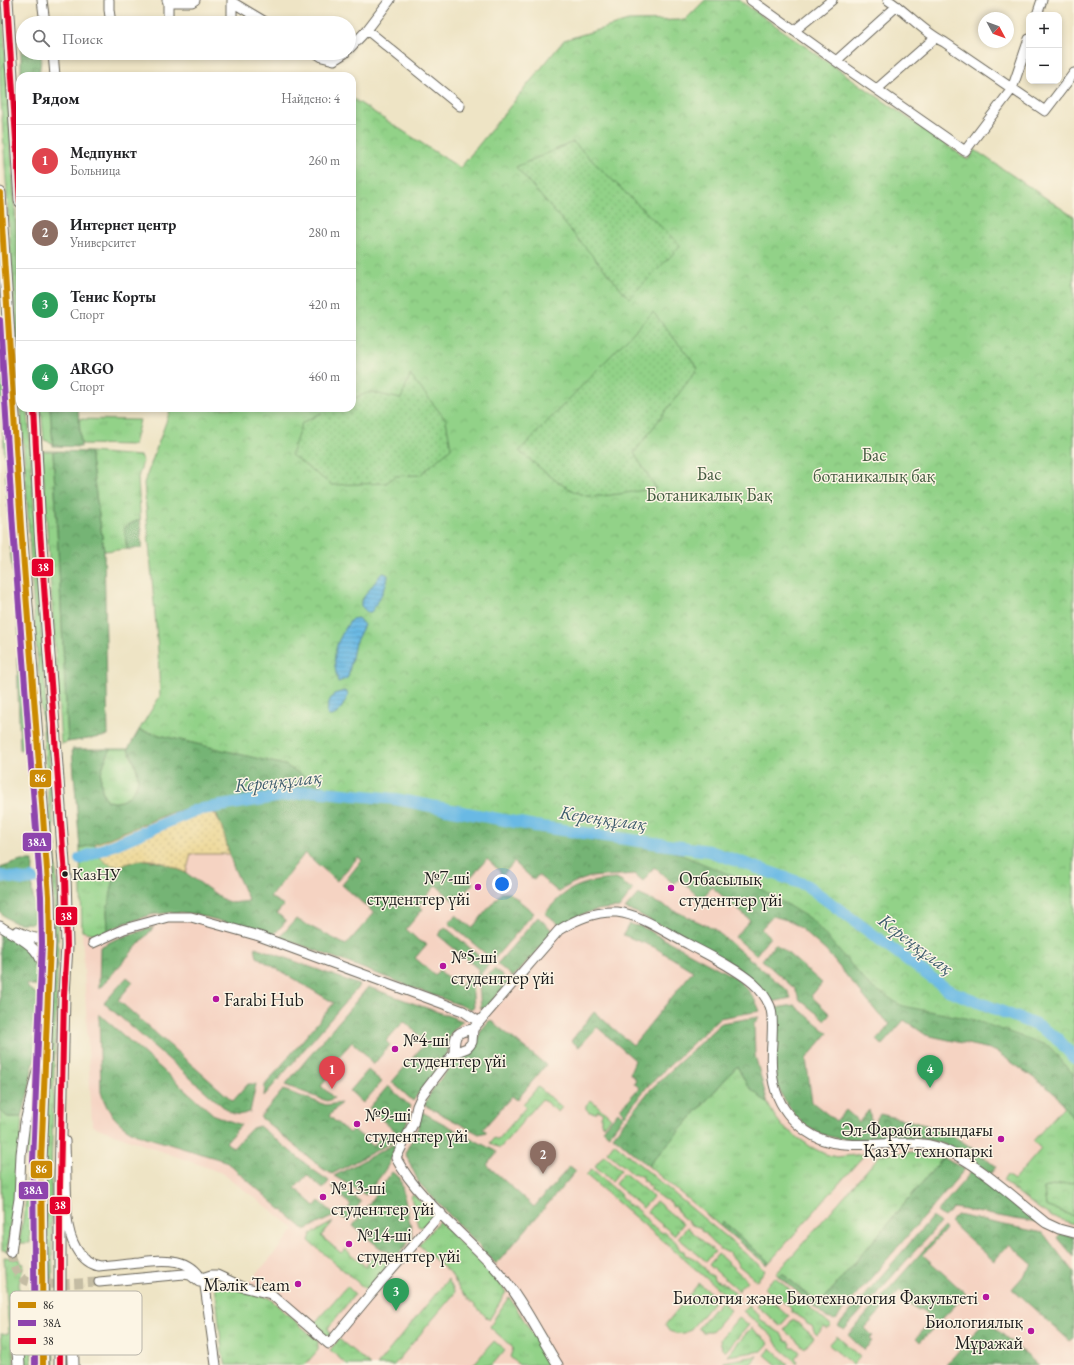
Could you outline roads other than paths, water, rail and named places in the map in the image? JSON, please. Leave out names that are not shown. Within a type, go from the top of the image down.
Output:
[{"type":"main road","points":[[7,0],[16,139]]},
{"type":"main road","points":[[0,193],[21,527],[49,896],[50,944],[41,1162],[42,1291]]},
{"type":"main road","points":[[34,412],[40,538],[66,905],[67,946],[64,996],[60,1186],[60,1291]]},
{"type":"main road","points":[[18,1355],[19,1365]]},
{"type":"main road","points":[[43,1355],[43,1365]]},
{"type":"main road","points":[[73,1355],[73,1365]]},
{"type":"street","points":[[42,0],[44,16]]},
{"type":"street","points":[[110,0],[109,10],[110,16]]},
{"type":"street","points":[[168,16],[167,1],[192,2],[195,0]]},
{"type":"street","points":[[356,42],[390,0]]},
{"type":"street","points":[[751,0],[966,151],[1012,89],[1026,48]]},
{"type":"street","points":[[794,31],[832,0]]},
{"type":"street","points":[[888,0],[935,38],[944,42],[1045,111],[1074,73]]},
{"type":"street","points":[[1038,12],[1042,0]]},
{"type":"street","points":[[232,1],[232,16]]},
{"type":"street","points":[[232,1],[256,16]]},
{"type":"street","points":[[836,61],[897,6]]},
{"type":"street","points":[[367,30],[460,106]]},
{"type":"street","points":[[877,89],[935,38]]},
{"type":"street","points":[[54,60],[55,72]]},
{"type":"street","points":[[0,926],[35,938],[43,935],[45,931],[49,896]]},
{"type":"street","points":[[454,1053],[457,1034],[476,1025],[559,930],[581,918],[602,913],[619,912],[631,915],[647,922],[741,974],[754,984],[763,994],[771,1011],[773,1024],[770,1061],[772,1078],[776,1092],[788,1113],[796,1123],[807,1132],[832,1143],[922,1144],[948,1151],[972,1165],[1046,1223],[1059,1229],[1074,1233]]},
{"type":"street","points":[[93,943],[124,929],[168,917],[191,917],[275,942],[463,1011],[476,1025]]},
{"type":"street","points":[[0,926],[30,945],[42,958],[45,970],[48,1002]]},
{"type":"street","points":[[476,1025],[470,1045],[467,1048],[454,1053],[422,1095],[417,1106],[413,1124],[396,1158],[406,1174],[425,1197],[496,1269],[509,1286],[558,1365]]},
{"type":"street","points":[[11,1253],[19,1199],[21,1154],[25,1122],[37,1070],[45,1058]]},
{"type":"street","points":[[62,1091],[67,1158],[67,1218],[68,1228],[76,1250],[90,1263],[99,1266],[164,1260],[183,1263],[191,1268],[202,1278],[205,1286],[216,1365]]},
{"type":"street","points":[[202,1278],[217,1275],[243,1286],[271,1294],[329,1344],[441,1213]]},
{"type":"street","points":[[183,1263],[184,1274]]},
{"type":"street","points":[[99,1282],[184,1274],[195,1278],[199,1283],[206,1299]]},
{"type":"water","points":[[384,573],[388,575],[388,578],[379,600],[371,612],[367,612],[361,606],[361,601],[381,574]]},
{"type":"water","points":[[358,618],[364,625],[355,643],[348,677],[338,682],[335,656],[338,643],[350,621]]},
{"type":"water","points":[[344,691],[347,692],[348,696],[342,706],[338,712],[332,716],[329,716],[327,714],[328,703],[334,694]]},
{"type":"waterway","name":"Кереңқұлақ","points":[[80,859],[196,810],[313,791],[395,799],[535,826],[709,851],[806,885],[948,990],[1038,1026],[1058,1039],[1074,1058]]},
{"type":"waterway","name":"Кереңқұлақ","points":[[0,876],[24,880],[33,879]]},
{"type":"tunnel","points":[[11,1253],[17,1271],[25,1280],[31,1282],[40,1284],[99,1282]]},
{"type":"place","name":"КазНУ","points":[[65,874]]},
{"type":"place","name":"№7-ші студенттер үйі","points":[[478,887]]},
{"type":"place","name":"Отбасылық студенттер үйі","points":[[671,888]]},
{"type":"place","name":"№5-ші студенттер үйі","points":[[443,966]]},
{"type":"place","name":"Farabi Hub","points":[[216,999]]},
{"type":"place","name":"№4-ші студенттер үйі","points":[[395,1049]]},
{"type":"place","name":"ARGO","points":[[930,1088]]},
{"type":"place","name":"Медпункт","points":[[332,1089]]},
{"type":"place","name":"№9-ші студенттер үйі","points":[[357,1124]]},
{"type":"place","name":"Әл-Фараби атындағы ҚазҰУ технопаркі","points":[[1001,1139]]},
{"type":"place","name":"Интернет центр","points":[[543,1174]]},
{"type":"place","name":"№13-ші студенттер үйі","points":[[323,1197]]},
{"type":"place","name":"№14-ші студенттер үйі","points":[[349,1244]]},
{"type":"place","name":"Мәлік Team","points":[[298,1284]]},
{"type":"place","name":"Биология және Биотехнология Факультеті","points":[[986,1297]]},
{"type":"place","name":"Тенис Корты","points":[[396,1311]]},
{"type":"place","name":"Биологиялық Мұражай","points":[[1031,1331]]},
{"type":"park label","name":"Бас ботаникалық бақ","points":[[874,464]]},
{"type":"park label","name":"Бас Ботаникалық Бақ","points":[[709,483]]}]
